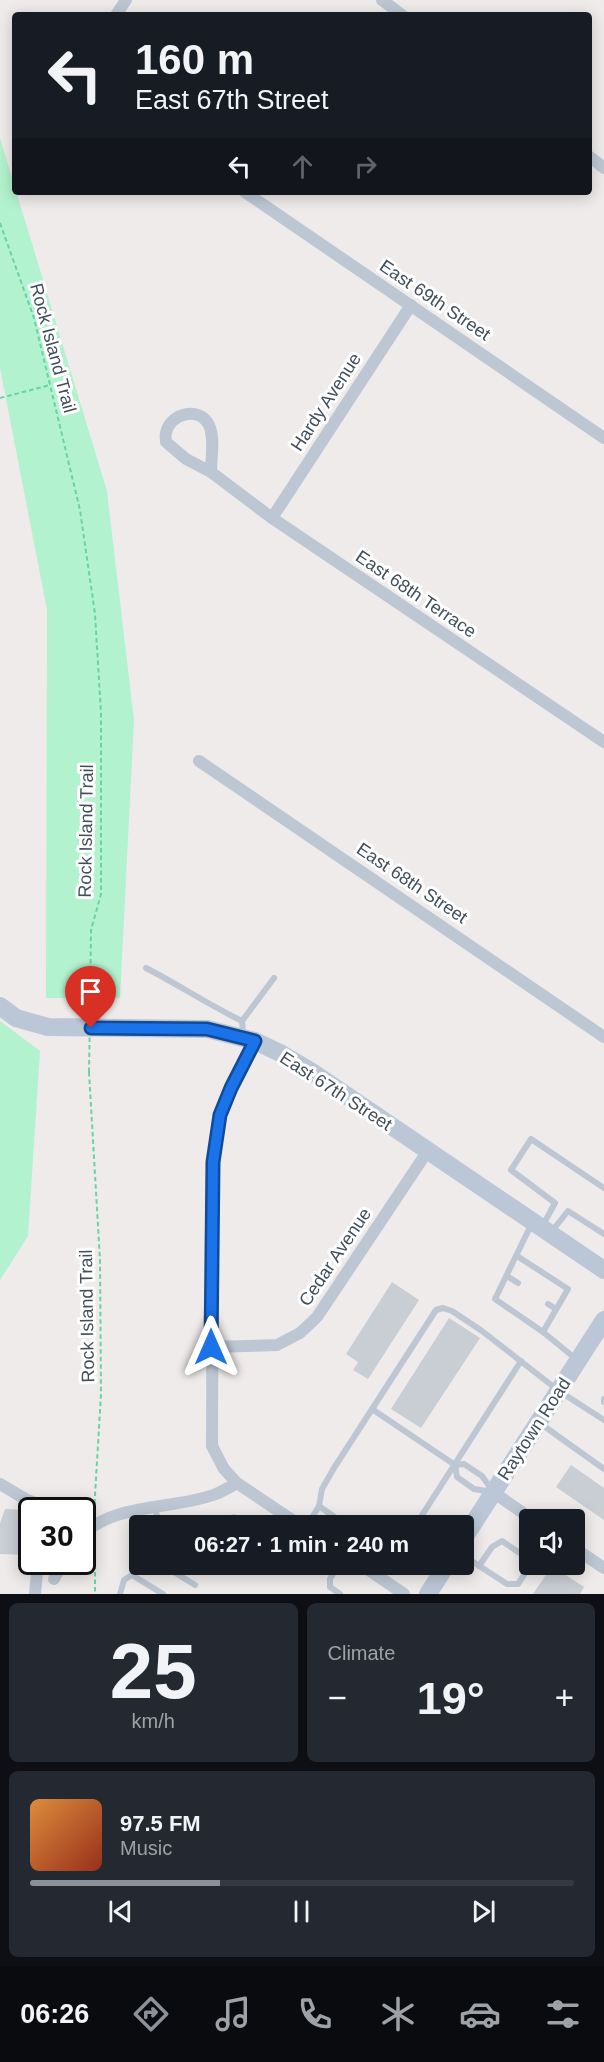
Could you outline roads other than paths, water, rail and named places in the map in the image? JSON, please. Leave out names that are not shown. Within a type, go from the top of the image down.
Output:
[{"type":"street","points":[[382,0],[398,12]]},
{"type":"street","points":[[592,159],[604,168]]},
{"type":"street","name":"East 69th Street","points":[[249,195],[604,438]]},
{"type":"street","name":"Hardy Avenue","points":[[272,518],[411,305]]},
{"type":"street","name":"East 68th Terrace","points":[[211,472],[212,443],[208,424],[196,414],[187,413],[173,421],[166,432],[166,442],[186,459],[211,472],[272,518],[604,742]]},
{"type":"street","name":"East 68th Street","points":[[198,761],[262,802],[604,1037]]},
{"type":"street","name":"East 67th Street","points":[[0,1006],[16,1018],[48,1028],[207,1029],[247,1033],[312,1072],[604,1270]]},
{"type":"street","points":[[247,1033],[231,1088],[220,1115],[213,1162],[212,1446],[224,1469],[237,1483],[285,1515]]},
{"type":"street","name":"Cedar Avenue","points":[[211,1347],[277,1345],[300,1333],[317,1317],[427,1152]]},
{"type":"street","name":"Raytown Road","points":[[474,1522],[604,1320]]},
{"type":"street","points":[[96,1521],[127,1512],[215,1494],[237,1483]]},
{"type":"street","points":[[0,1484],[22,1497]]},
{"type":"street","points":[[493,1492],[519,1510]]},
{"type":"street","points":[[585,1555],[604,1568]]},
{"type":"street","points":[[35,1594],[37,1575]]},
{"type":"street","points":[[54,1579],[56,1575]]},
{"type":"street","points":[[375,1575],[404,1594]]},
{"type":"street","points":[[428,1594],[440,1575]]},
{"type":"lane","points":[[146,968],[186,988],[247,1033],[274,978]]},
{"type":"lane","points":[[578,1360],[543,1332],[495,1299],[517,1256],[541,1228],[555,1203],[511,1170],[531,1139],[604,1188]]},
{"type":"lane","points":[[541,1228],[568,1211],[604,1234]]},
{"type":"lane","points":[[517,1256],[568,1289],[543,1332]]},
{"type":"lane","points":[[507,1276],[518,1283]]},
{"type":"lane","points":[[548,1304],[556,1309]]},
{"type":"lane","points":[[314,1515],[319,1506],[322,1489],[436,1310],[443,1308],[452,1311],[521,1360],[559,1391],[604,1420]]},
{"type":"lane","points":[[423,1515],[521,1360]]},
{"type":"lane","points":[[372,1409],[455,1465],[464,1464],[482,1476],[493,1492]]},
{"type":"lane","points":[[538,1422],[604,1469]]},
{"type":"lane","points":[[455,1465],[457,1477],[474,1489],[493,1492]]},
{"type":"lane","points":[[154,1506],[156,1515]]},
{"type":"lane","points":[[319,1506],[332,1515]]},
{"type":"lane","points":[[479,1566],[492,1546],[502,1542],[519,1553]]},
{"type":"lane","points":[[474,1563],[507,1584],[518,1584],[524,1575]]},
{"type":"lane","points":[[120,1594],[124,1580],[132,1575],[163,1594]]},
{"type":"lane","points":[[178,1575],[195,1586]]},
{"type":"lane","points":[[332,1575],[330,1587],[340,1594]]},
{"type":"lane","points":[[381,1579],[383,1575]]}]
